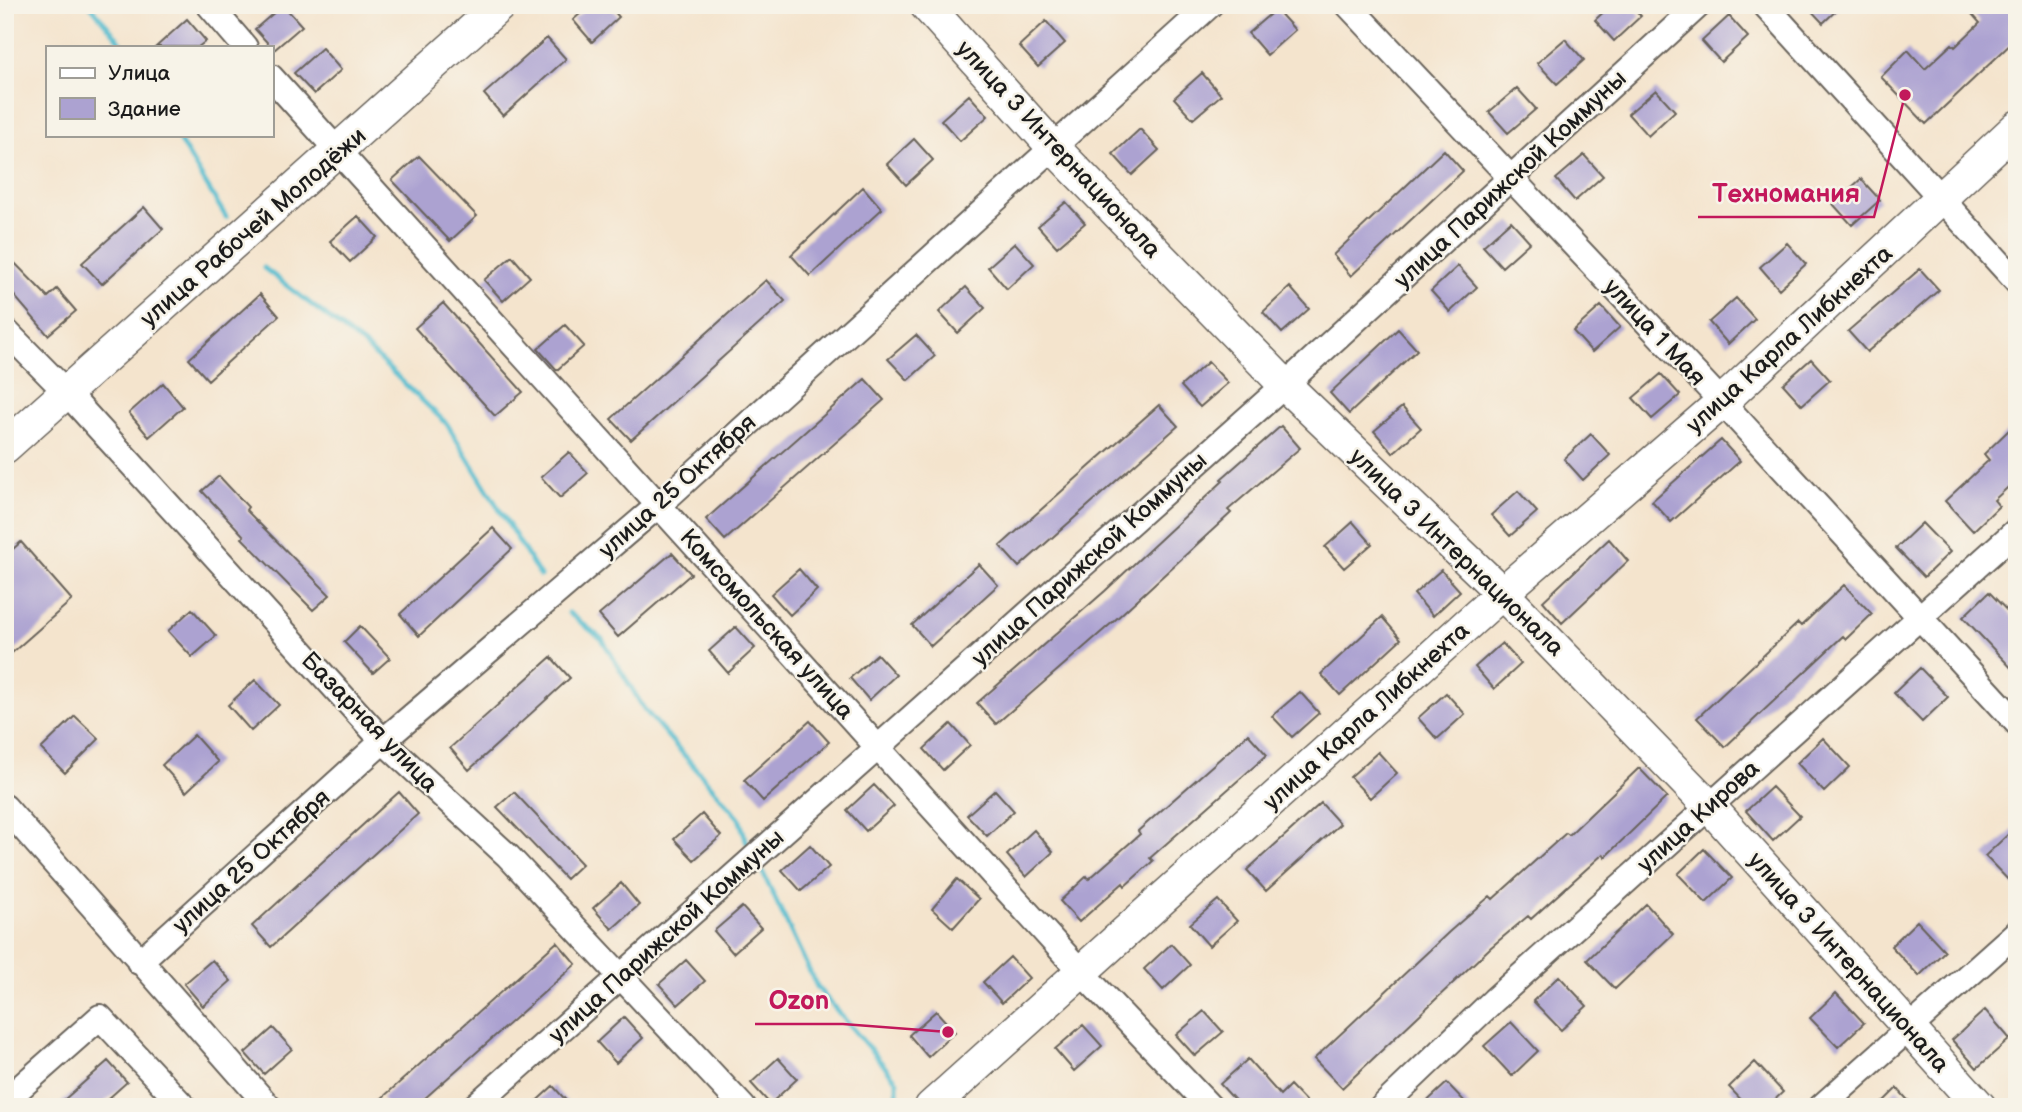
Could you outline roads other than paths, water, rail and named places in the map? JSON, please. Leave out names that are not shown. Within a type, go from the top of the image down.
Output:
[{"type":"main road","name":"улица Рабочей Молодёжи","points":[[5,447],[338,153],[500,5]]},
{"type":"main road","name":"улица 3 Интернационала","points":[[926,5],[1053,147],[1285,385],[1502,593],[1709,806],[1980,1107]]},
{"type":"main road","name":"улица Карла Либкнехта","points":[[931,1107],[1502,593],[1722,402],[2017,127]]},
{"type":"street","points":[[209,5],[244,46]]},
{"type":"street","name":"улица 25 Октября","points":[[139,962],[383,741],[660,504],[1210,5]]},
{"type":"street","name":"улица 1 Мая","points":[[1348,5],[1722,402],[2017,723]]},
{"type":"street","name":"улица Парижской Коммуны","points":[[474,1107],[1285,385],[1699,5]]},
{"type":"street","points":[[1765,5],[2017,282]]},
{"type":"street","name":"Комсомольская улица","points":[[273,79],[1082,973],[1210,1107]]},
{"type":"street","name":"Базарная улица","points":[[5,330],[66,392],[383,741],[508,856],[743,1107]]},
{"type":"street","name":"улица Кирова","points":[[1382,1107],[1494,1000],[2017,530]]},
{"type":"street","points":[[5,807],[269,1107]]},
{"type":"street","points":[[1821,1107],[2017,932]]},
{"type":"street","points":[[5,1101],[100,1017],[184,1107]]},
{"type":"waterway","points":[[90,5],[124,46]]},
{"type":"waterway","points":[[177,136],[226,217]]},
{"type":"waterway","points":[[264,268],[365,346],[447,424],[540,576]]},
{"type":"waterway","points":[[569,613],[602,639],[644,709],[739,818],[747,843]]},
{"type":"waterway","points":[[763,873],[817,987],[897,1081],[897,1103]]},
{"type":"place","name":"Техномания","points":[[1905,95]]},
{"type":"place","name":"Ozon","points":[[948,1032]]}]
